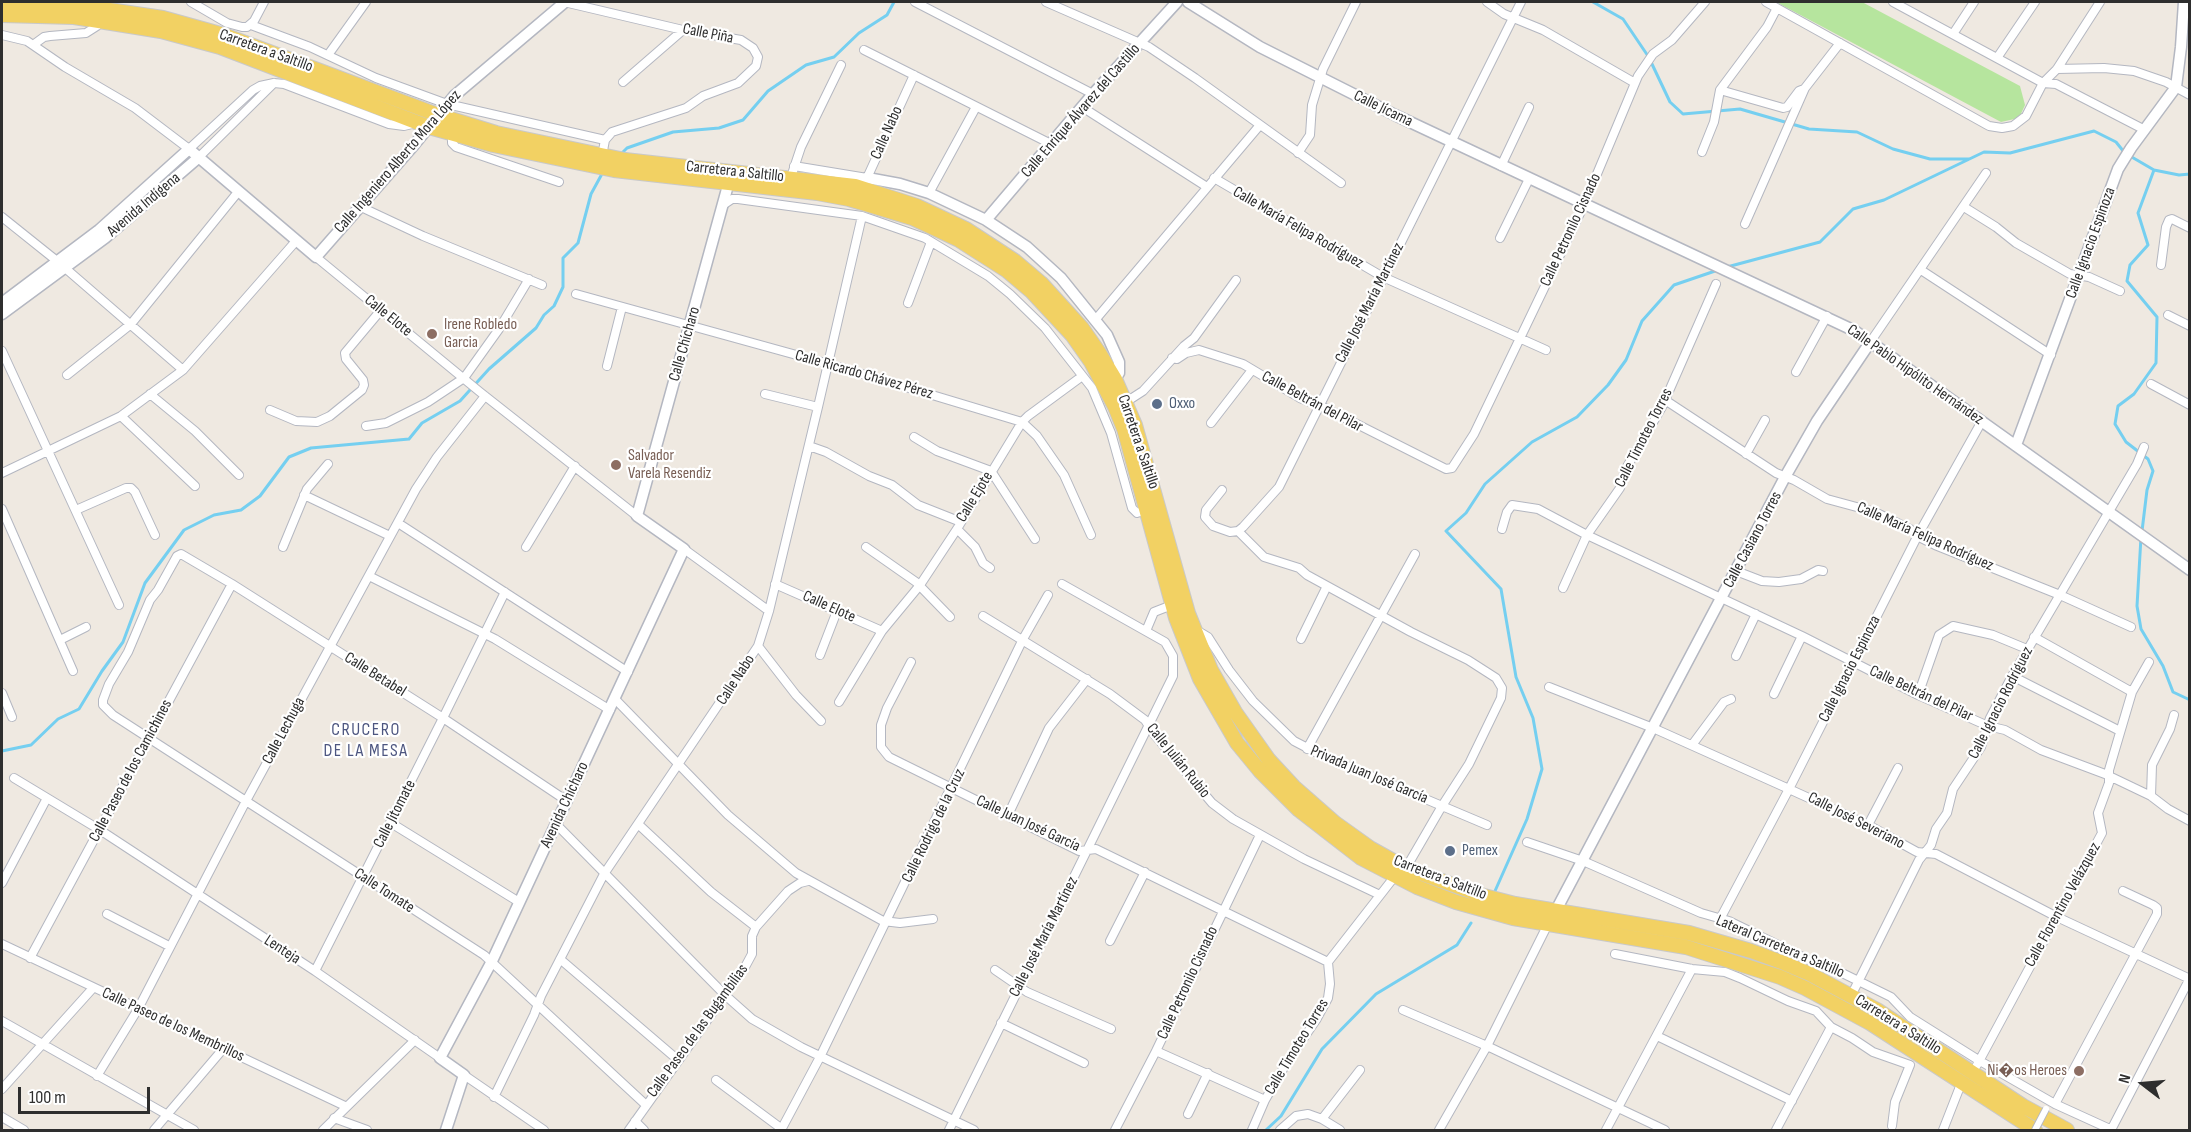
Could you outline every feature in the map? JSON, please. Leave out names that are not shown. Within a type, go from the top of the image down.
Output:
[{"type":"main road","name":"Carretera a Saltillo","points":[[2,3],[76,5],[226,29],[515,137],[605,162],[625,160],[866,203],[930,225],[982,254],[1032,292],[1072,335],[1106,388],[1118,431],[1147,510],[1172,605],[1200,679],[1223,721],[1260,771],[1299,810],[1331,837],[1361,858],[1400,872],[1484,896],[1555,911],[1638,923],[1711,939],[1784,963],[1877,1010],[2023,1106],[2067,1131]]},
{"type":"main road","name":"Carretera a Saltillo","points":[[2,15],[51,15],[101,20],[161,31],[220,47],[424,125],[521,151],[730,178],[792,172],[855,186],[900,200],[966,229],[1015,261],[1062,304],[1082,328],[1115,379],[1146,457],[1193,627],[1211,670],[1260,748],[1282,774],[1335,824],[1400,872],[1443,897],[1480,910],[1686,947],[1780,977],[1870,1023],[2035,1131]]},
{"type":"street","points":[[191,2],[226,29],[251,25],[328,55],[443,110],[605,140],[605,162]]},
{"type":"street","points":[[251,25],[264,2]]},
{"type":"street","points":[[328,55],[366,2]]},
{"type":"street","name":"Calle Piña","points":[[565,2],[745,42],[756,52],[758,60],[756,66],[738,83],[703,96],[686,108],[612,132],[605,140]]},
{"type":"street","name":"Calle Ingeniero Alberto Mora López","points":[[316,257],[361,207],[424,125],[443,110],[461,88],[565,2]]},
{"type":"street","points":[[915,2],[1093,94]]},
{"type":"street","points":[[1046,2],[1057,4],[1140,43],[1195,78],[1341,183]]},
{"type":"street","name":"Calle Enrique Álvarez del Castillo","points":[[986,220],[1093,94],[1177,2]]},
{"type":"street","name":"Calle Jícama","points":[[1188,2],[1251,42],[1320,78],[1584,205]]},
{"type":"street","points":[[1298,153],[1310,135],[1312,105],[1320,78],[1356,2]]},
{"type":"street","points":[[1487,2],[1504,14],[1543,30],[1635,83]]},
{"type":"street","name":"Calle José María Martínez","points":[[1238,531],[1278,487],[1521,2]]},
{"type":"street","name":"Calle Petronilo Cisnado","points":[[1450,469],[1474,434],[1584,205],[1644,66],[1653,54],[1672,40],[1705,2]]},
{"type":"street","points":[[1766,2],[1989,126],[2002,128],[2021,122],[2030,110],[2043,83],[2057,69],[2100,2]]},
{"type":"street","points":[[1893,2],[1907,5],[1953,34],[2043,83],[2056,84],[2145,130]]},
{"type":"street","points":[[1953,34],[1974,2]]},
{"type":"street","points":[[1997,58],[2035,2]]},
{"type":"street","points":[[2176,87],[2186,48],[2184,2]]},
{"type":"street","points":[[1702,152],[1720,90],[1767,27],[1777,8]]},
{"type":"street","points":[[33,45],[44,37],[86,33],[97,26],[101,20]]},
{"type":"street","points":[[623,82],[683,30]]},
{"type":"street","name":"Calle Elote","points":[[2,35],[23,39],[65,67],[135,108],[189,149],[296,241],[483,394],[637,516],[769,611]]},
{"type":"street","points":[[1745,224],[1803,92],[1840,43]]},
{"type":"street","points":[[864,50],[1051,144]]},
{"type":"street","points":[[841,65],[801,147],[792,172],[867,178],[900,184],[929,193],[986,220],[1011,235],[1044,261],[1096,319],[1116,353],[1119,367],[1115,379]]},
{"type":"street","points":[[2057,69],[2124,69],[2143,74],[2190,95]]},
{"type":"street","name":"Calle Nabo","points":[[855,186],[867,178],[914,75]]},
{"type":"street","points":[[274,83],[284,84],[389,124],[424,125]]},
{"type":"street","name":"Avenida Indígena","points":[[102,234],[253,90],[274,83]]},
{"type":"street","name":"Avenida Indígena","points":[[2,314],[198,158],[274,83]]},
{"type":"street","name":"Calle Ignacio Espinoza","points":[[2016,446],[2080,276],[2110,188],[2130,149],[2176,87]]},
{"type":"street","points":[[1720,90],[1783,108],[1798,91],[1803,92]]},
{"type":"street","points":[[1502,166],[1529,106]]},
{"type":"street","points":[[929,193],[976,107]]},
{"type":"street","points":[[1082,107],[1207,187]]},
{"type":"street","points":[[1096,319],[1260,125]]},
{"type":"street","points":[[452,134],[452,143],[456,147],[559,182]]},
{"type":"street","name":"Calle Casiano Torres","points":[[1548,924],[1785,477],[1817,421],[1986,173]]},
{"type":"street","name":"Calle Chícharo","points":[[637,516],[730,178]]},
{"type":"street","name":"Calle María Felipa Rodríguez","points":[[1214,178],[1383,277],[1546,350]]},
{"type":"street","points":[[1500,238],[1529,179]]},
{"type":"street","points":[[67,375],[131,324],[238,192]]},
{"type":"street","points":[[723,205],[732,199],[738,199],[862,216],[931,242],[976,268],[1010,294],[1045,328],[1094,393],[1118,431]]},
{"type":"street","name":"Calle Pablo Hipólito Hernández","points":[[1584,205],[1748,282],[1827,316],[1871,341],[2190,570]]},
{"type":"street","points":[[361,207],[423,236],[542,285]]},
{"type":"street","points":[[1964,207],[2025,248],[2070,274],[2089,276],[2120,291]]},
{"type":"street","name":"Calle Nabo","points":[[494,1097],[534,1015],[537,1004],[604,874],[680,765],[758,646],[769,611],[809,446],[862,216]]},
{"type":"street","points":[[2,217],[183,370]]},
{"type":"street","points":[[2161,265],[2169,220],[2172,219],[2190,228]]},
{"type":"street","points":[[2,473],[121,416],[183,370],[296,241]]},
{"type":"street","points":[[908,303],[931,242]]},
{"type":"street","name":"Avenida Indígena","points":[[2,303],[61,265]]},
{"type":"street","points":[[1921,270],[2051,355]]},
{"type":"street","points":[[366,426],[386,423],[466,380],[529,279]]},
{"type":"street","points":[[1126,402],[1149,386],[1172,358],[1194,338],[1236,280]]},
{"type":"street","name":"Calle Timoteo Torres","points":[[1563,588],[1587,535],[1620,488],[1625,470],[1665,400],[1716,284]]},
{"type":"street","name":"Calle Ricardo Chávez Pérez","points":[[576,294],[828,364],[1022,422]]},
{"type":"street","points":[[607,366],[622,307]]},
{"type":"street","points":[[270,410],[296,421],[317,422],[330,416],[362,390],[364,383],[346,359],[345,353],[381,310]]},
{"type":"street","points":[[2168,315],[2190,326]]},
{"type":"street","points":[[1796,372],[1827,316]]},
{"type":"street","name":"Calle Beltrán del Pilar","points":[[1172,358],[1177,359],[1195,350],[1204,350],[1243,363],[1276,385],[1450,469]]},
{"type":"street","points":[[2,351],[119,605]]},
{"type":"street","points":[[1211,423],[1252,370]]},
{"type":"street","name":"Calle Ejote","points":[[839,702],[882,631],[920,585],[1022,422],[1031,413],[1082,377]]},
{"type":"street","points":[[2151,384],[2190,405]]},
{"type":"street","points":[[765,393],[818,407]]},
{"type":"street","points":[[150,394],[195,431],[239,475]]},
{"type":"street","name":"Calle Lechuga","points":[[97,1076],[138,1009],[246,801],[390,536],[431,465],[483,394]]},
{"type":"street","name":"Calle María Felipa Rodríguez","points":[[1665,400],[1785,477],[1831,501],[1847,503],[1875,512],[1910,529],[1935,545],[2060,595],[2131,627]]},
{"type":"street","points":[[121,416],[195,486]]},
{"type":"street","points":[[1746,453],[1765,420]]},
{"type":"street","name":"Calle Ignacio Espinoza","points":[[1720,919],[1918,535],[1982,421]]},
{"type":"street","points":[[1022,422],[1037,436],[1064,475],[1091,535]]},
{"type":"street","points":[[914,437],[938,451],[991,471],[1035,539]]},
{"type":"street","points":[[809,446],[892,485],[918,505],[959,525],[983,563],[990,568]]},
{"type":"street","name":"Calle Ignacio Rodríguez","points":[[1851,996],[1919,860],[1931,845],[1936,829],[1947,813],[1953,789],[1981,747],[1988,726],[2012,676],[2109,513],[2144,448]]},
{"type":"street","points":[[283,547],[304,495],[328,464]]},
{"type":"street","points":[[526,548],[575,466]]},
{"type":"street","points":[[75,510],[130,488],[135,492],[155,535]]},
{"type":"street","points":[[1222,490],[1206,510],[1206,519],[1213,526],[1225,531],[1238,531],[1264,557],[1299,568],[1327,586],[1485,670],[1496,678],[1502,689],[1501,698],[1473,758],[1400,872],[1328,962]]},
{"type":"street","points":[[304,495],[390,536]]},
{"type":"street","name":"Calle Beltrán del Pilar","points":[[1502,529],[1509,508],[1514,504],[1540,511],[1802,636],[1918,695],[1988,726],[2002,729],[2041,750],[2151,796],[2190,821]]},
{"type":"street","points":[[2,509],[74,671]]},
{"type":"street","points":[[398,523],[628,672]]},
{"type":"street","points":[[866,547],[920,585],[951,617]]},
{"type":"street","name":"Avenida Chícharo","points":[[440,1058],[492,961],[684,549]]},
{"type":"street","name":"Calle Betabel","points":[[102,703],[104,694],[128,652],[150,600],[179,554],[232,584],[443,718],[567,801]]},
{"type":"street","points":[[1307,749],[1415,554]]},
{"type":"street","points":[[1736,571],[1762,581],[1779,582],[1801,579],[1818,570],[1823,571]]},
{"type":"street","points":[[369,576],[484,633],[610,710]]},
{"type":"street","name":"Calle Paseo de los Camichines","points":[[30,958],[232,584]]},
{"type":"street","name":"Calle Elote","points":[[775,584],[882,631]]},
{"type":"street","points":[[1062,584],[1168,645],[1183,638]]},
{"type":"street","points":[[1301,639],[1327,586]]},
{"type":"street","name":"Calle Jitomate","points":[[315,971],[505,592]]},
{"type":"street","name":"Calle Rodrigo de la Cruz","points":[[782,1130],[887,922],[1023,639],[1048,595]]},
{"type":"street","points":[[1146,631],[1154,612],[1172,605]]},
{"type":"street","points":[[820,655],[837,611]]},
{"type":"street","points":[[1736,656],[1756,614]]},
{"type":"street","name":"Calle Julián Rubio","points":[[983,616],[1119,700],[1150,726],[1154,734],[1212,803],[1233,819],[1380,896]]},
{"type":"street","points":[[1918,695],[1938,637],[1953,626],[1993,635],[2027,650]]},
{"type":"street","points":[[60,640],[86,627]]},
{"type":"street","name":"Privada Juan José García","points":[[1193,627],[1208,638],[1233,676],[1259,707],[1294,741],[1307,749],[1487,825]]},
{"type":"street","points":[[1774,694],[1802,636]]},
{"type":"street","points":[[2034,637],[2132,692]]},
{"type":"street","name":"Calle José María Martínez","points":[[949,1131],[1173,676],[1174,663],[1168,645]]},
{"type":"street","points":[[758,646],[798,699],[821,721]]},
{"type":"street","name":"Calle Juan José García","points":[[911,662],[884,716],[880,734],[881,747],[889,757],[1079,850],[1096,849],[1328,962]]},
{"type":"street","name":"Calle Florentino Velázquez","points":[[1972,1073],[2102,833],[2098,813],[2110,777],[2109,770],[2132,692],[2149,662]]},
{"type":"street","points":[[2012,676],[2120,731]]},
{"type":"street","points":[[1008,815],[1049,728],[1088,679]]},
{"type":"street","name":"Calle José Severiano","points":[[1549,687],[1653,728],[1789,789],[1868,825],[1912,850],[1936,854],[2057,917],[2189,978]]},
{"type":"street","points":[[2,693],[12,717]]},
{"type":"street","points":[[615,699],[728,815],[784,864],[808,881],[887,922],[900,923],[933,919]]},
{"type":"street","points":[[1692,746],[1724,702],[1731,699]]},
{"type":"street","name":"Calle Tomate","points":[[102,703],[113,715],[492,961],[646,1105]]},
{"type":"street","points":[[2151,796],[2152,765],[2170,729],[2174,715]]},
{"type":"street","points":[[1868,825],[1898,768]]},
{"type":"street","name":"Lenteja","points":[[14,778],[100,830],[315,971],[464,1075],[533,1127],[544,1131]]},
{"type":"street","points":[[2,883],[47,798]]},
{"type":"street","points":[[391,823],[519,902]]},
{"type":"street","points":[[556,824],[725,995],[752,1019],[820,1057],[974,1131]]},
{"type":"street","points":[[638,824],[711,892],[756,927],[788,891],[808,881]]},
{"type":"street","name":"Calle Petronilo Cisnado","points":[[1115,1131],[1260,835]]},
{"type":"street","name":"Lateral Carretera a Saltillo","points":[[1527,842],[1583,861],[1701,913],[1720,919],[1895,999],[1907,1015],[1980,1061],[2055,1104],[2112,1130]]},
{"type":"street","points":[[1110,941],[1145,872]]},
{"type":"street","points":[[2055,1104],[2157,914],[2157,908],[2153,905],[2123,891]]},
{"type":"street","points":[[108,914],[170,946]]},
{"type":"street","points":[[1439,1131],[1487,1046],[1548,924]]},
{"type":"street","name":"Calle Paseo de las Bugambilias","points":[[629,1131],[751,958],[752,936],[756,927]]},
{"type":"street","name":"Calle Paseo de los Membrillos","points":[[2,944],[345,1106]]},
{"type":"street","points":[[1615,954],[1692,969],[1725,972],[1788,1001],[1816,1011],[1831,1027],[1873,1052],[1910,1065],[1895,1102],[1892,1126]]},
{"type":"street","points":[[560,958],[678,1060]]},
{"type":"street","name":"Calle Timoteo Torres","points":[[1252,1131],[1265,1100],[1328,998],[1330,984],[1328,962]]},
{"type":"street","points":[[1606,1131],[1692,969]]},
{"type":"street","points":[[995,970],[1019,987],[1111,1029]]},
{"type":"street","points":[[2112,1130],[2189,978]]},
{"type":"street","points":[[2,1089],[93,988]]},
{"type":"street","points":[[1403,1010],[1487,1046],[1665,1131]]},
{"type":"street","points":[[2,1021],[194,1131]]},
{"type":"street","points":[[1001,1023],[1084,1063]]},
{"type":"street","points":[[1776,1131],[1831,1027]]},
{"type":"street","points":[[1657,1036],[1792,1101]]},
{"type":"street","points":[[323,1131],[345,1106],[415,1040]]},
{"type":"street","points":[[154,1131],[223,1049]]},
{"type":"street","points":[[1156,1051],[1265,1100]]},
{"type":"street","points":[[1322,1119],[1360,1070]]},
{"type":"street","points":[[1188,1114],[1208,1073]]},
{"type":"street","points":[[446,1131],[464,1075]]},
{"type":"street","points":[[716,1080],[782,1130]]},
{"type":"street","points":[[1943,1131],[1961,1084]]},
{"type":"street","points":[[2035,1131],[2046,1109]]},
{"type":"street","points":[[1280,1131],[1296,1116],[1308,1114],[1322,1119],[1340,1131]]},
{"type":"street","points":[[2,1117],[24,1131]]},
{"type":"street","points":[[334,1118],[367,1130]]},
{"type":"street","points":[[635,1121],[644,1131]]},
{"type":"green space","points":[[1776,2],[1862,2],[2020,86],[2025,105],[2019,118],[2001,122]]},
{"type":"waterway","points":[[620,155],[627,148],[673,132],[719,128],[743,120],[768,91],[806,65],[834,57],[859,33],[887,15],[894,2]]},
{"type":"waterway","points":[[1593,2],[1623,19],[1648,56]]},
{"type":"waterway","points":[[1651,62],[1670,102],[1683,114],[1740,109],[1809,129],[1857,132],[1893,149],[1930,159],[1969,159]]},
{"type":"waterway","points":[[1727,267],[1820,242],[1853,209],[1884,200],[1984,152],[2010,153],[2094,131],[2116,142],[2124,152]]},
{"type":"waterway","points":[[2130,156],[2154,170],[2179,175],[2190,174]]},
{"type":"waterway","points":[[2142,531],[2147,490],[2153,471],[2148,459],[2126,442],[2115,424],[2118,406],[2134,394],[2156,363],[2157,317],[2127,281],[2130,265],[2148,245],[2138,213],[2154,170]]},
{"type":"waterway","points":[[2,751],[31,745],[58,719],[79,709],[123,642],[145,583],[184,530],[214,515],[241,510],[260,496],[289,457],[311,448],[409,439],[422,423],[460,401],[489,369],[536,328],[544,315],[554,306],[563,287],[563,258],[578,243],[591,194],[603,172]]},
{"type":"waterway","points":[[1495,891],[1527,819],[1542,769],[1533,718],[1516,677],[1501,589],[1446,531],[1466,513],[1485,484],[1532,442],[1577,417],[1608,385],[1626,360],[1642,321],[1674,285],[1718,270]]},
{"type":"waterway","points":[[2141,537],[2137,606],[2141,629],[2163,666],[2173,692],[2190,700]]},
{"type":"waterway","points":[[1266,1130],[1281,1116],[1322,1049],[1376,994],[1457,945],[1471,923]]},
{"type":"place","name":"Irene Robledo Garcia","points":[[432,334]]},
{"type":"place","name":"Oxxo","points":[[1157,404]]},
{"type":"place","name":"Salvador Varela Resendiz","points":[[616,465]]},
{"type":"place","name":"Pemex","points":[[1450,851]]},
{"type":"place","name":"Ni�os Heroes","points":[[2079,1071]]},
{"type":"district","name":"CRUCERO DE LA MESA","points":[[366,740]]}]
